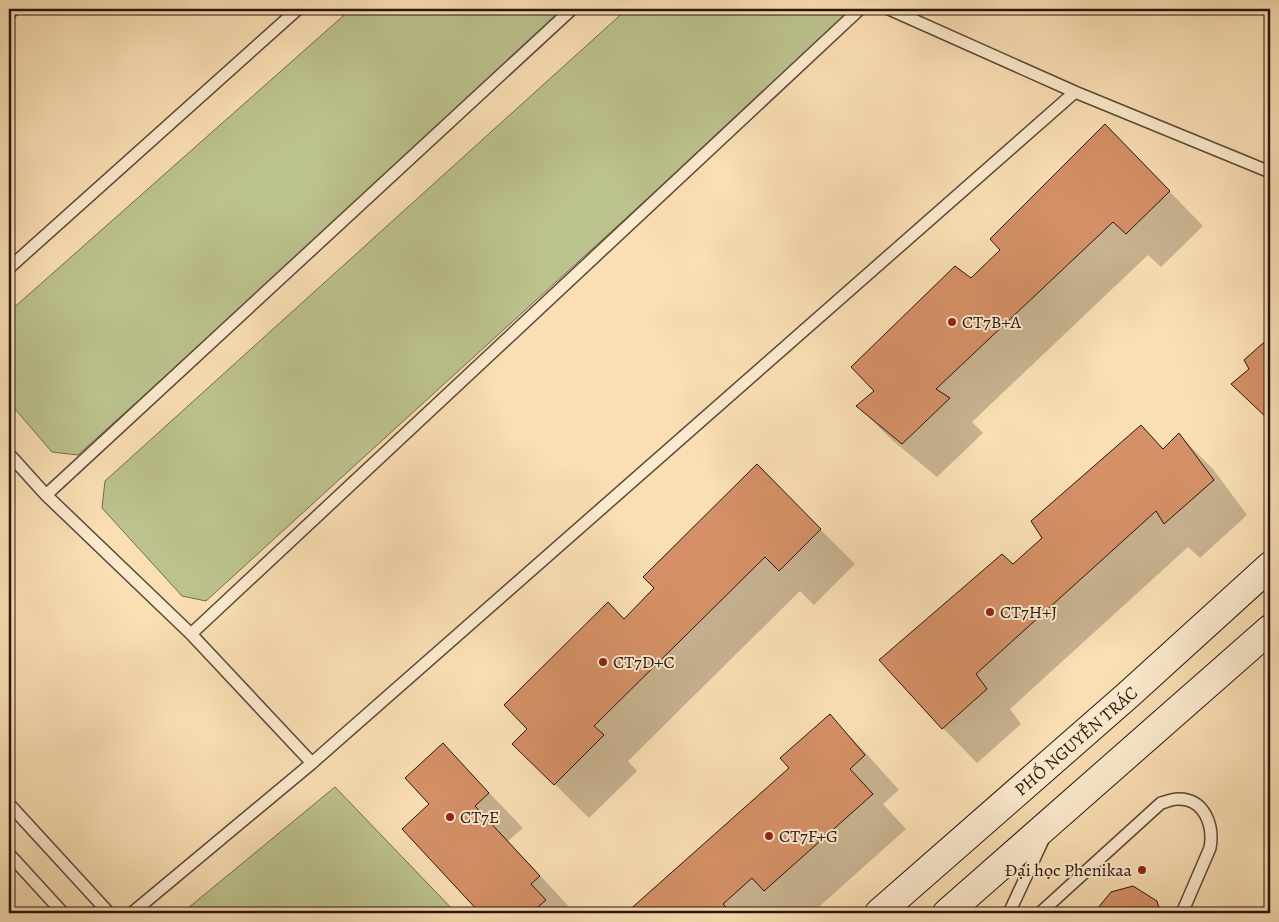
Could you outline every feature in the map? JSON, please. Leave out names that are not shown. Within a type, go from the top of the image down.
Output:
[{"type":"main road","name":"PHỐ NGUYỄN TRÁC","points":[[879,913],[1128,695],[1270,566]]},
{"type":"main road","points":[[947,913],[1270,630]]},
{"type":"lane","points":[[9,14],[14,9]]},
{"type":"lane","points":[[9,268],[298,9]]},
{"type":"lane","points":[[46,495],[572,9]]},
{"type":"lane","points":[[191,634],[860,9]]},
{"type":"lane","points":[[889,9],[1075,92],[1270,172]]},
{"type":"lane","points":[[132,913],[312,763],[1075,92]]},
{"type":"lane","points":[[9,454],[46,495],[191,634],[312,763]]},
{"type":"lane","points":[[1040,913],[1162,803],[1176,799],[1188,800],[1199,806],[1207,815],[1212,837],[1210,848],[1182,913]]},
{"type":"lane","points":[[9,804],[109,913]]},
{"type":"lane","points":[[1009,913],[1050,823]]},
{"type":"lane","points":[[9,854],[63,913]]},
{"type":"green space","points":[[351,9],[572,9],[78,455],[52,452],[9,402],[9,312]]},
{"type":"green space","points":[[627,9],[839,9],[850,14],[206,601],[182,596],[102,508],[105,481]]},
{"type":"green space","points":[[335,787],[456,913],[182,913]]},
{"type":"building","name":"CT7B+A","points":[[1105,124],[1170,191],[1126,234],[1113,222],[936,389],[950,398],[902,444],[856,406],[874,391],[851,367],[955,266],[971,278],[1000,250],[990,239]]},
{"type":"building","points":[[1270,337],[1270,417],[1268,419],[1231,384],[1249,369],[1244,360]]},
{"type":"building","name":"CT7H+J","points":[[1141,425],[1163,449],[1179,433],[1214,480],[1164,524],[1156,511],[976,674],[987,689],[942,729],[879,660],[1002,554],[1013,564],[1042,538],[1031,521]]},
{"type":"building","name":"CT7D+C","points":[[757,464],[821,529],[779,571],[765,557],[594,726],[604,735],[554,785],[512,744],[527,729],[504,705],[608,602],[624,619],[654,588],[643,577]]},
{"type":"building","name":"CT7F+G","points":[[830,714],[865,755],[850,769],[873,794],[764,891],[752,878],[723,904],[732,913],[626,913],[789,768],[780,758]]},
{"type":"building","name":"CT7E","points":[[443,743],[489,793],[475,806],[540,876],[531,884],[546,900],[531,913],[503,913],[500,910],[496,913],[480,913],[402,829],[429,804],[405,778]]},
{"type":"building","points":[[1133,886],[1157,901],[1160,913],[1098,913],[1097,909],[1111,892]]},
{"type":"place","name":"CT7B+A","points":[[952,322]]},
{"type":"place","name":"CT7H+J","points":[[990,612]]},
{"type":"place","name":"CT7D+C","points":[[603,662]]},
{"type":"place","name":"CT7E","points":[[450,817]]},
{"type":"place","name":"CT7F+G","points":[[769,836]]},
{"type":"place","name":"Đại học Phenikaa","points":[[1142,870]]}]
